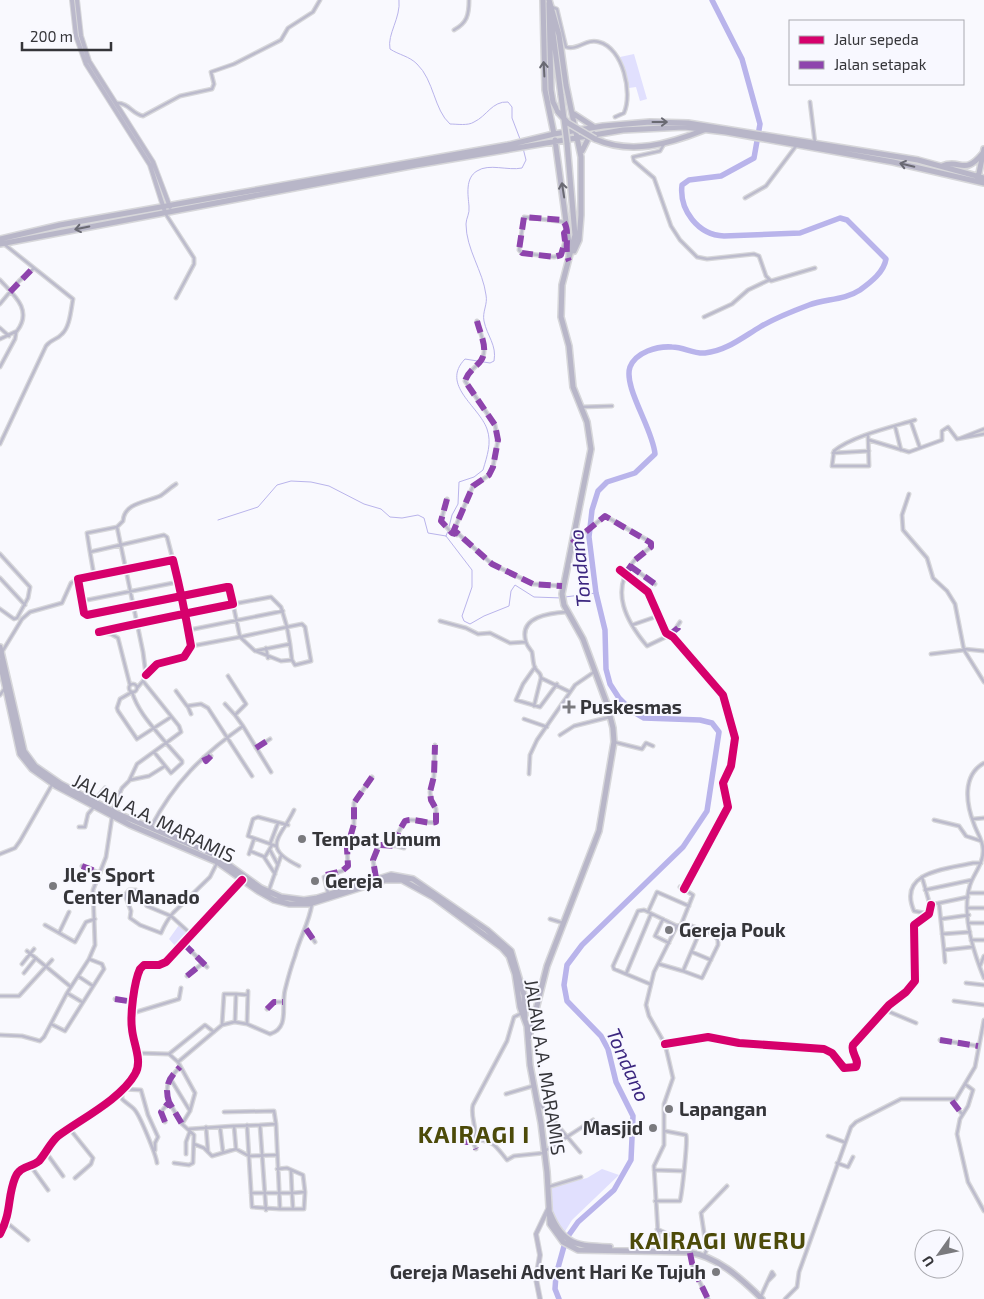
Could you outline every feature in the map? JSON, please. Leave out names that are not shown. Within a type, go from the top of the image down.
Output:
[{"type":"highway","points":[[528,1040],[536,1016],[546,966],[599,831],[614,742],[611,717],[583,639],[567,612],[562,594],[562,586],[575,541],[591,449],[588,428],[573,387],[569,346],[561,317],[561,290],[575,241],[570,165],[548,2]]},
{"type":"highway","points":[[548,2],[578,133],[581,157],[582,198],[579,240],[577,247],[570,256]]},
{"type":"highway","points":[[548,2],[551,90],[553,102],[558,112],[568,123],[595,139],[627,148],[665,143],[705,130]]},
{"type":"highway","points":[[548,2],[545,90],[555,137],[568,225],[570,256]]},
{"type":"highway","points":[[572,111],[577,117],[596,130],[684,127],[739,132],[980,178]]},
{"type":"highway","points":[[1,242],[60,225],[497,150],[596,130],[665,122],[703,124],[728,131]]},
{"type":"highway","points":[[581,157],[588,139],[596,130]]},
{"type":"highway","points":[[780,140],[815,143],[942,166],[980,178],[984,183]]},
{"type":"highway","points":[[942,166],[947,164],[968,166],[976,162],[984,151]]},
{"type":"highway","points":[[980,178],[984,151]]},
{"type":"highway","points":[[1,649],[20,739],[26,756],[45,773],[94,804],[112,814],[214,855],[268,892],[280,897],[299,900],[328,894],[376,878],[395,875],[413,879],[481,928]]},
{"type":"highway","name":"JALAN A.A. MARAMIS","points":[[0,662],[20,754],[32,769],[53,783],[94,804]]},
{"type":"highway","name":"JALAN A.A. MARAMIS","points":[[112,814],[186,845],[217,862],[274,900],[289,904],[312,904],[385,880],[399,880],[409,882],[425,891],[501,940],[513,953],[537,1101],[550,1210],[555,1229],[573,1246],[657,1252]]},
{"type":"highway","points":[[524,1014],[536,1016]]},
{"type":"highway","points":[[657,1252],[690,1253],[704,1256],[741,1279],[761,1298]]},
{"type":"main road","points":[[72,0],[76,36],[86,64],[150,164],[167,208]]},
{"type":"main road","points":[[77,0],[84,49],[93,67],[153,162],[167,208]]},
{"type":"main road","points":[[540,1299],[537,1286],[540,1258],[536,1237],[537,1229],[550,1210]]},
{"type":"street","points":[[117,103],[124,103],[138,115],[143,116],[180,96],[212,89],[214,84],[211,72],[234,64],[281,40],[288,28],[314,12],[320,0]]},
{"type":"street","points":[[454,30],[466,20],[469,0]]},
{"type":"street","points":[[548,2],[557,9],[566,48],[575,48],[588,41],[598,41],[615,53],[628,90],[624,113],[615,117]]},
{"type":"street","points":[[810,102],[815,143]]},
{"type":"street","points":[[665,143],[660,151],[633,157],[635,163],[654,178],[669,223],[680,240],[697,257],[704,259],[757,255],[769,280]]},
{"type":"street","points":[[745,198],[766,186],[797,144]]},
{"type":"street","points":[[167,208],[170,220],[194,258],[194,264],[176,298]]},
{"type":"street","points":[[167,208],[170,220]]},
{"type":"street","points":[[566,231],[564,233],[564,246],[561,255],[554,257],[522,253],[519,250],[524,217],[562,220],[566,231],[566,252],[570,256]]},
{"type":"street","points":[[0,444],[46,346],[66,329],[73,299],[1,242]]},
{"type":"street","points":[[0,304],[33,268]]},
{"type":"street","points":[[704,317],[734,303],[748,290],[769,280],[780,280],[815,268]]},
{"type":"street","points":[[0,280],[17,298],[23,310],[22,322],[0,367]]},
{"type":"street","points":[[458,535],[454,528],[461,517],[473,486],[489,475],[493,467],[498,440],[495,425],[466,382],[466,377],[481,362],[484,356],[484,341],[477,321]]},
{"type":"street","points":[[0,328],[8,336]]},
{"type":"street","points":[[0,339],[16,332]]},
{"type":"street","points":[[579,407],[612,406]]},
{"type":"street","points":[[868,436],[869,466],[832,466],[833,454],[842,446],[868,436],[896,426],[915,420]]},
{"type":"street","points":[[911,422],[920,448]]},
{"type":"street","points":[[896,426],[901,450]]},
{"type":"street","points":[[869,440],[910,452],[943,440],[942,431],[948,427],[956,439],[984,434]]},
{"type":"street","points":[[960,438],[984,429]]},
{"type":"street","points":[[833,454],[869,451]]},
{"type":"street","points":[[94,575],[87,533],[117,528],[123,521],[126,510],[146,499],[161,495],[176,484]]},
{"type":"street","points":[[909,494],[902,515],[902,530],[927,558],[933,578],[947,591],[955,604],[964,649],[984,682]]},
{"type":"street","points":[[447,499],[441,521],[449,530],[458,535],[492,564],[533,584],[562,586]]},
{"type":"street","points":[[575,541],[605,516],[651,544],[625,574],[621,592],[622,604],[632,625],[647,646],[669,635],[678,628],[680,622]]},
{"type":"street","points":[[117,528],[146,675]]},
{"type":"street","points":[[90,552],[166,536],[182,597],[192,646]]},
{"type":"street","points":[[0,554],[30,585],[25,605],[16,619],[0,609]]},
{"type":"street","points":[[1,649],[22,619],[30,612],[62,603],[71,583],[78,579],[173,560]]},
{"type":"street","points":[[630,566],[655,584]]},
{"type":"street","points":[[620,570],[648,592],[658,616],[669,635],[720,690],[735,738],[731,766],[723,783],[728,808],[684,889]]},
{"type":"street","points":[[0,578],[25,605]]},
{"type":"street","points":[[78,579],[85,615],[227,587],[230,588],[240,637],[255,651],[268,658],[280,661],[292,660]]},
{"type":"street","points":[[82,600],[178,582]]},
{"type":"street","points":[[154,752],[172,773],[183,762],[166,743],[154,728],[138,708],[132,692],[129,688],[130,685],[118,638],[111,634],[99,632],[271,597],[283,611],[287,627],[292,660],[297,665],[310,662],[311,659],[304,625],[287,627],[192,646],[184,656],[157,664],[137,688],[132,692],[120,699],[117,708],[135,738],[154,728],[171,717]]},
{"type":"street","points":[[188,630],[283,611]]},
{"type":"street","points":[[534,706],[542,678],[541,673],[535,668],[532,653],[526,642],[526,629],[531,620],[548,614],[567,612]]},
{"type":"street","points":[[632,625],[658,616]]},
{"type":"street","points":[[440,621],[466,628],[478,634],[490,633],[510,643],[526,642]]},
{"type":"street","points":[[255,651],[290,644]]},
{"type":"street","points":[[266,648],[268,658]]},
{"type":"street","points":[[931,654],[964,649],[984,651]]},
{"type":"street","points":[[535,668],[516,698],[540,707],[557,684]]},
{"type":"street","points":[[529,774],[532,750],[570,692],[594,672]]},
{"type":"street","points":[[228,676],[246,704],[235,715]]},
{"type":"street","points":[[542,678],[570,692]]},
{"type":"street","points":[[0,1035],[22,1036],[40,1041],[67,993],[90,959],[96,941],[93,890],[106,857],[112,814],[122,788],[129,781],[137,764],[181,732],[143,681]]},
{"type":"street","points":[[130,685],[135,685],[137,688]]},
{"type":"street","points":[[0,694],[5,688]]},
{"type":"street","points":[[176,691],[191,714]]},
{"type":"street","points":[[225,704],[243,726],[271,772]]},
{"type":"street","points":[[187,706],[206,706],[252,776]]},
{"type":"street","points":[[560,735],[574,726],[593,719],[611,717]]},
{"type":"street","points":[[524,719],[547,727]]},
{"type":"street","points":[[150,828],[180,779],[227,737],[243,726]]},
{"type":"street","points":[[256,748],[270,739]]},
{"type":"street","points":[[614,742],[642,749],[646,743],[653,746]]},
{"type":"street","points":[[397,846],[398,833],[405,820],[413,819],[432,823],[436,822],[436,809],[430,799],[434,776],[435,745]]},
{"type":"street","points":[[206,761],[211,756]]},
{"type":"street","points":[[204,757],[209,765]]},
{"type":"street","points":[[984,763],[973,772],[968,782],[968,802],[972,819],[983,847],[981,863],[972,880],[968,897],[968,908],[972,947],[984,978]]},
{"type":"street","points":[[129,781],[149,776],[165,766]]},
{"type":"street","points":[[328,894],[324,877],[342,871],[348,866],[347,844],[354,824],[354,803],[372,777]]},
{"type":"street","points":[[0,854],[15,848],[53,783]]},
{"type":"street","points":[[79,827],[85,827],[88,814],[105,788]]},
{"type":"street","points":[[272,845],[288,825],[294,810]]},
{"type":"street","points":[[288,825],[256,817],[247,834],[254,839],[272,845],[281,856],[299,866]]},
{"type":"street","points":[[972,819],[984,818]]},
{"type":"street","points":[[934,820],[959,826],[969,838],[981,841]]},
{"type":"street","points":[[264,857],[270,850],[278,823]]},
{"type":"street","points":[[173,830],[172,834],[185,838],[186,845]]},
{"type":"street","points":[[254,839],[249,853],[264,857],[275,874]]},
{"type":"street","points":[[376,878],[373,860],[380,845],[404,848]]},
{"type":"street","points":[[214,855],[218,849]]},
{"type":"street","points":[[270,850],[278,865]]},
{"type":"street","points":[[268,892],[281,856]]},
{"type":"street","points":[[192,935],[171,916],[149,907],[136,890],[130,890],[126,895],[131,911],[130,918],[140,925],[161,933],[171,916],[210,877],[217,862]]},
{"type":"street","points":[[929,914],[914,911],[910,896],[910,889],[922,876],[973,862],[981,863]]},
{"type":"street","points":[[82,866],[100,873]]},
{"type":"street","points":[[922,876],[928,904],[931,905]]},
{"type":"street","points":[[0,1234],[6,1222],[15,1176],[22,1168],[38,1161],[50,1143],[123,1090],[137,1072],[138,1053],[132,1030],[134,1002],[140,969],[144,965],[163,964],[184,944],[242,880]]},
{"type":"street","points":[[925,890],[972,880]]},
{"type":"street","points":[[657,1252],[654,1170],[656,1159],[664,1145],[664,1101],[673,1080],[665,1044],[647,1010],[650,984],[677,926],[683,923],[693,895],[680,887]]},
{"type":"street","points":[[626,974],[657,892],[689,906]]},
{"type":"street","points":[[969,893],[984,893]]},
{"type":"street","points":[[931,905],[968,897]]},
{"type":"street","points":[[939,903],[944,962]]},
{"type":"street","points":[[178,1062],[222,1025],[235,1022],[247,1024],[270,1034],[275,1032],[283,1023],[283,1002],[295,955],[306,929],[312,904]]},
{"type":"street","points":[[665,1044],[708,1037],[739,1043],[824,1049],[832,1053],[841,1066],[850,1069],[856,1067],[858,1063],[852,1049],[853,1045],[915,981],[914,925],[929,914],[931,905]]},
{"type":"street","points":[[968,908],[984,908]]},
{"type":"street","points":[[650,984],[614,969],[613,966],[636,912],[641,910],[677,926]]},
{"type":"street","points":[[59,933],[69,912]]},
{"type":"street","points":[[941,919],[969,916]]},
{"type":"street","points":[[45,925],[75,942],[86,922],[95,919]]},
{"type":"street","points":[[550,919],[564,924]]},
{"type":"street","points":[[663,919],[655,936],[669,943]]},
{"type":"street","points":[[659,964],[702,978],[718,940],[713,934],[683,923]]},
{"type":"street","points":[[970,923],[984,923]]},
{"type":"street","points":[[306,929],[315,942]]},
{"type":"street","points":[[683,972],[701,929]]},
{"type":"street","points":[[942,934],[970,932]]},
{"type":"street","points":[[971,940],[984,940]]},
{"type":"street","points":[[184,944],[207,967]]},
{"type":"street","points":[[944,950],[972,947]]},
{"type":"street","points":[[22,964],[34,948]]},
{"type":"street","points":[[27,951],[71,987]]},
{"type":"street","points":[[692,952],[710,960]]},
{"type":"street","points":[[980,968],[984,956]]},
{"type":"street","points":[[24,973],[36,958]]},
{"type":"street","points":[[51,1024],[65,1032],[105,968],[90,959]]},
{"type":"street","points":[[0,996],[20,996],[52,960]]},
{"type":"street","points":[[187,976],[203,963]]},
{"type":"street","points":[[78,976],[93,986]]},
{"type":"street","points":[[966,983],[984,985]]},
{"type":"street","points":[[133,1013],[179,999],[181,988]]},
{"type":"street","points":[[67,993],[82,1002]]},
{"type":"street","points":[[222,1025],[223,995],[248,993],[247,1024]]},
{"type":"street","points":[[235,1022],[236,994]]},
{"type":"street","points":[[115,999],[134,1002]]},
{"type":"street","points":[[954,1001],[984,1005]]},
{"type":"street","points":[[267,1010],[274,1002],[283,1002]]},
{"type":"street","points":[[886,1010],[916,1023]]},
{"type":"street","points":[[473,1142],[476,1125],[472,1109],[473,1105],[507,1042],[514,1017],[524,1014]]},
{"type":"street","points":[[785,1299],[798,1284],[799,1272],[844,1142],[856,1122],[898,1100],[917,1098],[952,1101],[959,1096],[975,1067],[984,1020]]},
{"type":"street","points":[[169,1054],[202,1026],[208,1025],[214,1032]]},
{"type":"street","points":[[940,1040],[978,1046]]},
{"type":"street","points":[[979,1042],[984,1044]]},
{"type":"street","points":[[138,1053],[169,1054],[178,1062],[195,1093],[190,1111],[182,1124]]},
{"type":"street","points":[[174,1163],[192,1165],[194,1144],[194,1135],[182,1124],[169,1102],[166,1090],[170,1078],[180,1067]]},
{"type":"street","points":[[170,1078],[190,1111]]},
{"type":"street","points":[[965,1084],[973,1090],[968,1106],[962,1114],[958,1130],[958,1142],[968,1182],[984,1210]]},
{"type":"street","points":[[506,1094],[534,1086]]},
{"type":"street","points":[[123,1090],[122,1099],[136,1111],[150,1145],[155,1150]]},
{"type":"street","points":[[123,1090],[141,1090],[148,1115],[158,1137],[155,1143],[158,1163]]},
{"type":"street","points":[[537,1101],[580,1152]]},
{"type":"street","points":[[952,1101],[962,1114]]},
{"type":"street","points":[[165,1122],[161,1112],[169,1102]]},
{"type":"street","points":[[224,1112],[274,1111],[280,1209]]},
{"type":"street","points":[[475,1139],[486,1139],[491,1142],[507,1160],[514,1156],[544,1152],[593,1120]]},
{"type":"street","points":[[189,1130],[206,1127],[276,1124]]},
{"type":"street","points":[[247,1125],[252,1208],[266,1210],[305,1208],[304,1176],[291,1170],[277,1169]]},
{"type":"street","points":[[260,1125],[266,1210]]},
{"type":"street","points":[[234,1126],[236,1149]]},
{"type":"street","points":[[206,1127],[208,1152]]},
{"type":"street","points":[[220,1127],[223,1152]]},
{"type":"street","points":[[69,1128],[93,1157],[91,1164],[75,1178]]},
{"type":"street","points":[[186,1154],[189,1130]]},
{"type":"street","points":[[655,1201],[680,1201],[682,1171],[688,1151],[687,1137],[684,1133],[665,1131]]},
{"type":"street","points":[[828,1136],[844,1142]]},
{"type":"street","points":[[462,1142],[473,1142]]},
{"type":"street","points":[[473,1142],[476,1149]]},
{"type":"street","points":[[194,1144],[214,1157],[223,1152],[236,1149],[249,1156],[276,1155]]},
{"type":"street","points":[[45,1151],[63,1176]]},
{"type":"street","points":[[837,1164],[848,1167],[853,1157]]},
{"type":"street","points":[[30,1164],[48,1190]]},
{"type":"street","points":[[291,1170],[293,1209]]},
{"type":"street","points":[[654,1170],[682,1171]]},
{"type":"street","points":[[548,1187],[581,1177]]},
{"type":"street","points":[[704,1256],[709,1244],[705,1239],[702,1213],[727,1186]]},
{"type":"street","points":[[251,1194],[305,1192]]},
{"type":"street","points":[[6,1222],[28,1240]]},
{"type":"street","points":[[657,1229],[674,1237]]},
{"type":"street","points":[[690,1253],[693,1268],[708,1299]]},
{"type":"street","points":[[761,1298],[768,1280]]},
{"type":"shaded area","points":[[634,54],[647,99],[640,101],[636,87],[629,88],[620,57]]},
{"type":"shaded area","points":[[179,925],[190,935],[178,949],[169,939]]},
{"type":"shaded area","points":[[602,1169],[619,1175],[572,1220],[564,1233],[553,1219],[548,1188],[587,1178]]},
{"type":"waterway","points":[[399,0],[398,13],[390,38],[390,49],[411,59],[423,71],[440,111],[450,124],[462,125],[472,123],[494,106],[502,102],[508,102],[512,107],[512,118],[520,139]]},
{"type":"waterway","name":"Tondano","points":[[559,1299],[555,1289],[556,1275],[566,1239],[578,1222],[614,1190],[631,1160],[633,1116],[616,1082],[608,1049],[601,1036],[567,1001],[564,985],[567,965],[582,945],[683,847],[707,811],[719,732],[712,723],[700,720],[644,718],[632,711],[619,698],[610,684],[606,669],[605,630],[596,593],[589,537],[592,510],[598,491],[607,482],[635,473],[655,454],[649,433],[634,397],[629,375],[630,367],[637,357],[648,351],[660,348],[676,347],[692,352],[713,352],[734,343],[790,312],[815,303],[841,298],[854,293],[876,276],[883,268],[886,259],[847,220],[840,218],[800,233],[724,236],[706,231],[692,220],[684,203],[682,185],[689,180],[721,176],[754,158],[760,124],[742,59],[712,0]]},
{"type":"waterway","points":[[449,527],[452,515],[458,504],[459,482],[474,477],[483,470],[489,444],[487,429],[483,420],[459,387],[458,369],[465,359],[490,363],[494,361],[495,355],[484,321],[486,298],[482,277],[467,233],[469,182],[473,174],[482,169],[493,167],[522,168],[526,160],[523,148]]},
{"type":"waterway","points":[[218,520],[258,507],[277,485],[291,481],[311,482],[329,486],[364,504],[381,509],[390,517],[402,518],[418,515],[424,518],[428,533],[446,536],[472,570],[472,587],[462,616],[464,621],[470,624],[509,606],[511,591],[515,585],[534,597],[562,598]]},
{"type":"waterway","points":[[446,536],[448,531]]},
{"type":"waterway","points":[[565,597],[596,593]]},
{"type":"marked path","points":[[566,231],[564,233],[565,241],[561,255],[554,257],[522,253],[519,250],[524,217],[562,220],[565,224],[567,234],[567,256],[569,261]]},
{"type":"marked path","points":[[10,292],[33,268]]},
{"type":"marked path","points":[[477,321],[484,350],[481,360],[468,374],[465,381],[495,425],[498,440],[493,467],[489,475],[473,486],[454,530],[492,564],[533,584],[562,586]]},
{"type":"marked path","points":[[447,499],[441,521],[452,533],[456,534]]},
{"type":"marked path","points":[[572,543],[605,516],[651,543],[651,547],[635,560],[625,574]]},
{"type":"marked path","points":[[630,566],[655,584]]},
{"type":"marked path","points":[[669,635],[678,628],[680,622]]},
{"type":"marked path","points":[[256,748],[270,739]]},
{"type":"marked path","points":[[376,878],[373,860],[379,845],[397,846],[398,833],[405,821],[436,822],[436,809],[431,800],[430,792],[434,776],[435,745]]},
{"type":"marked path","points":[[204,757],[206,761],[211,756]]},
{"type":"marked path","points":[[326,875],[342,871],[348,866],[347,848],[354,824],[354,803],[372,777]]},
{"type":"marked path","points":[[82,866],[100,873]]},
{"type":"marked path","points":[[306,929],[315,942]]},
{"type":"marked path","points":[[184,944],[207,967]]},
{"type":"marked path","points":[[187,976],[203,963]]},
{"type":"marked path","points":[[115,999],[134,1002]]},
{"type":"marked path","points":[[267,1009],[274,1002],[283,1002]]},
{"type":"marked path","points":[[940,1040],[978,1046]]},
{"type":"marked path","points":[[169,1102],[168,1083],[180,1067]]},
{"type":"marked path","points":[[952,1101],[962,1114]]},
{"type":"marked path","points":[[165,1122],[161,1112],[169,1102],[182,1124]]},
{"type":"marked path","points":[[462,1142],[473,1142],[476,1149]]},
{"type":"marked path","points":[[690,1253],[693,1268],[708,1299]]},
{"type":"cycle path","points":[[99,632],[182,614],[199,611],[233,604],[229,587],[227,587],[87,615],[84,613],[78,579],[173,560],[180,592],[183,603],[185,613],[187,624],[191,646],[184,657],[157,664],[146,675]]},
{"type":"cycle path","points":[[620,570],[648,592],[666,633],[673,637],[723,695],[735,738],[731,766],[723,783],[728,807],[684,889]]},
{"type":"cycle path","points":[[0,1234],[4,1226],[17,1174],[39,1161],[58,1136],[111,1100],[129,1083],[135,1074],[138,1058],[133,1034],[132,1016],[134,990],[140,969],[144,965],[159,965],[166,962],[242,880]]},
{"type":"cycle path","points":[[665,1044],[708,1037],[739,1043],[824,1049],[832,1053],[844,1068],[856,1067],[857,1061],[852,1048],[853,1045],[889,1005],[906,992],[915,981],[914,925],[929,914],[931,905]]},
{"type":"place","name":"Puskesmas","points":[[569,707]]},
{"type":"place","name":"Tempat Umum","points":[[302,839]]},
{"type":"place","name":"Gereja","points":[[315,881]]},
{"type":"place","name":"Jle's Sport Center Manado","points":[[53,886]]},
{"type":"place","name":"Gereja Pouk","points":[[669,930]]},
{"type":"place","name":"Lapangan","points":[[669,1109]]},
{"type":"place","name":"Masjid","points":[[653,1128]]},
{"type":"place","name":"Gereja Masehi Advent Hari Ke Tujuh","points":[[716,1272]]},
{"type":"district","name":"KAIRAGI I","points":[[474,1135]]},
{"type":"district","name":"KAIRAGI WERU","points":[[718,1241]]}]
